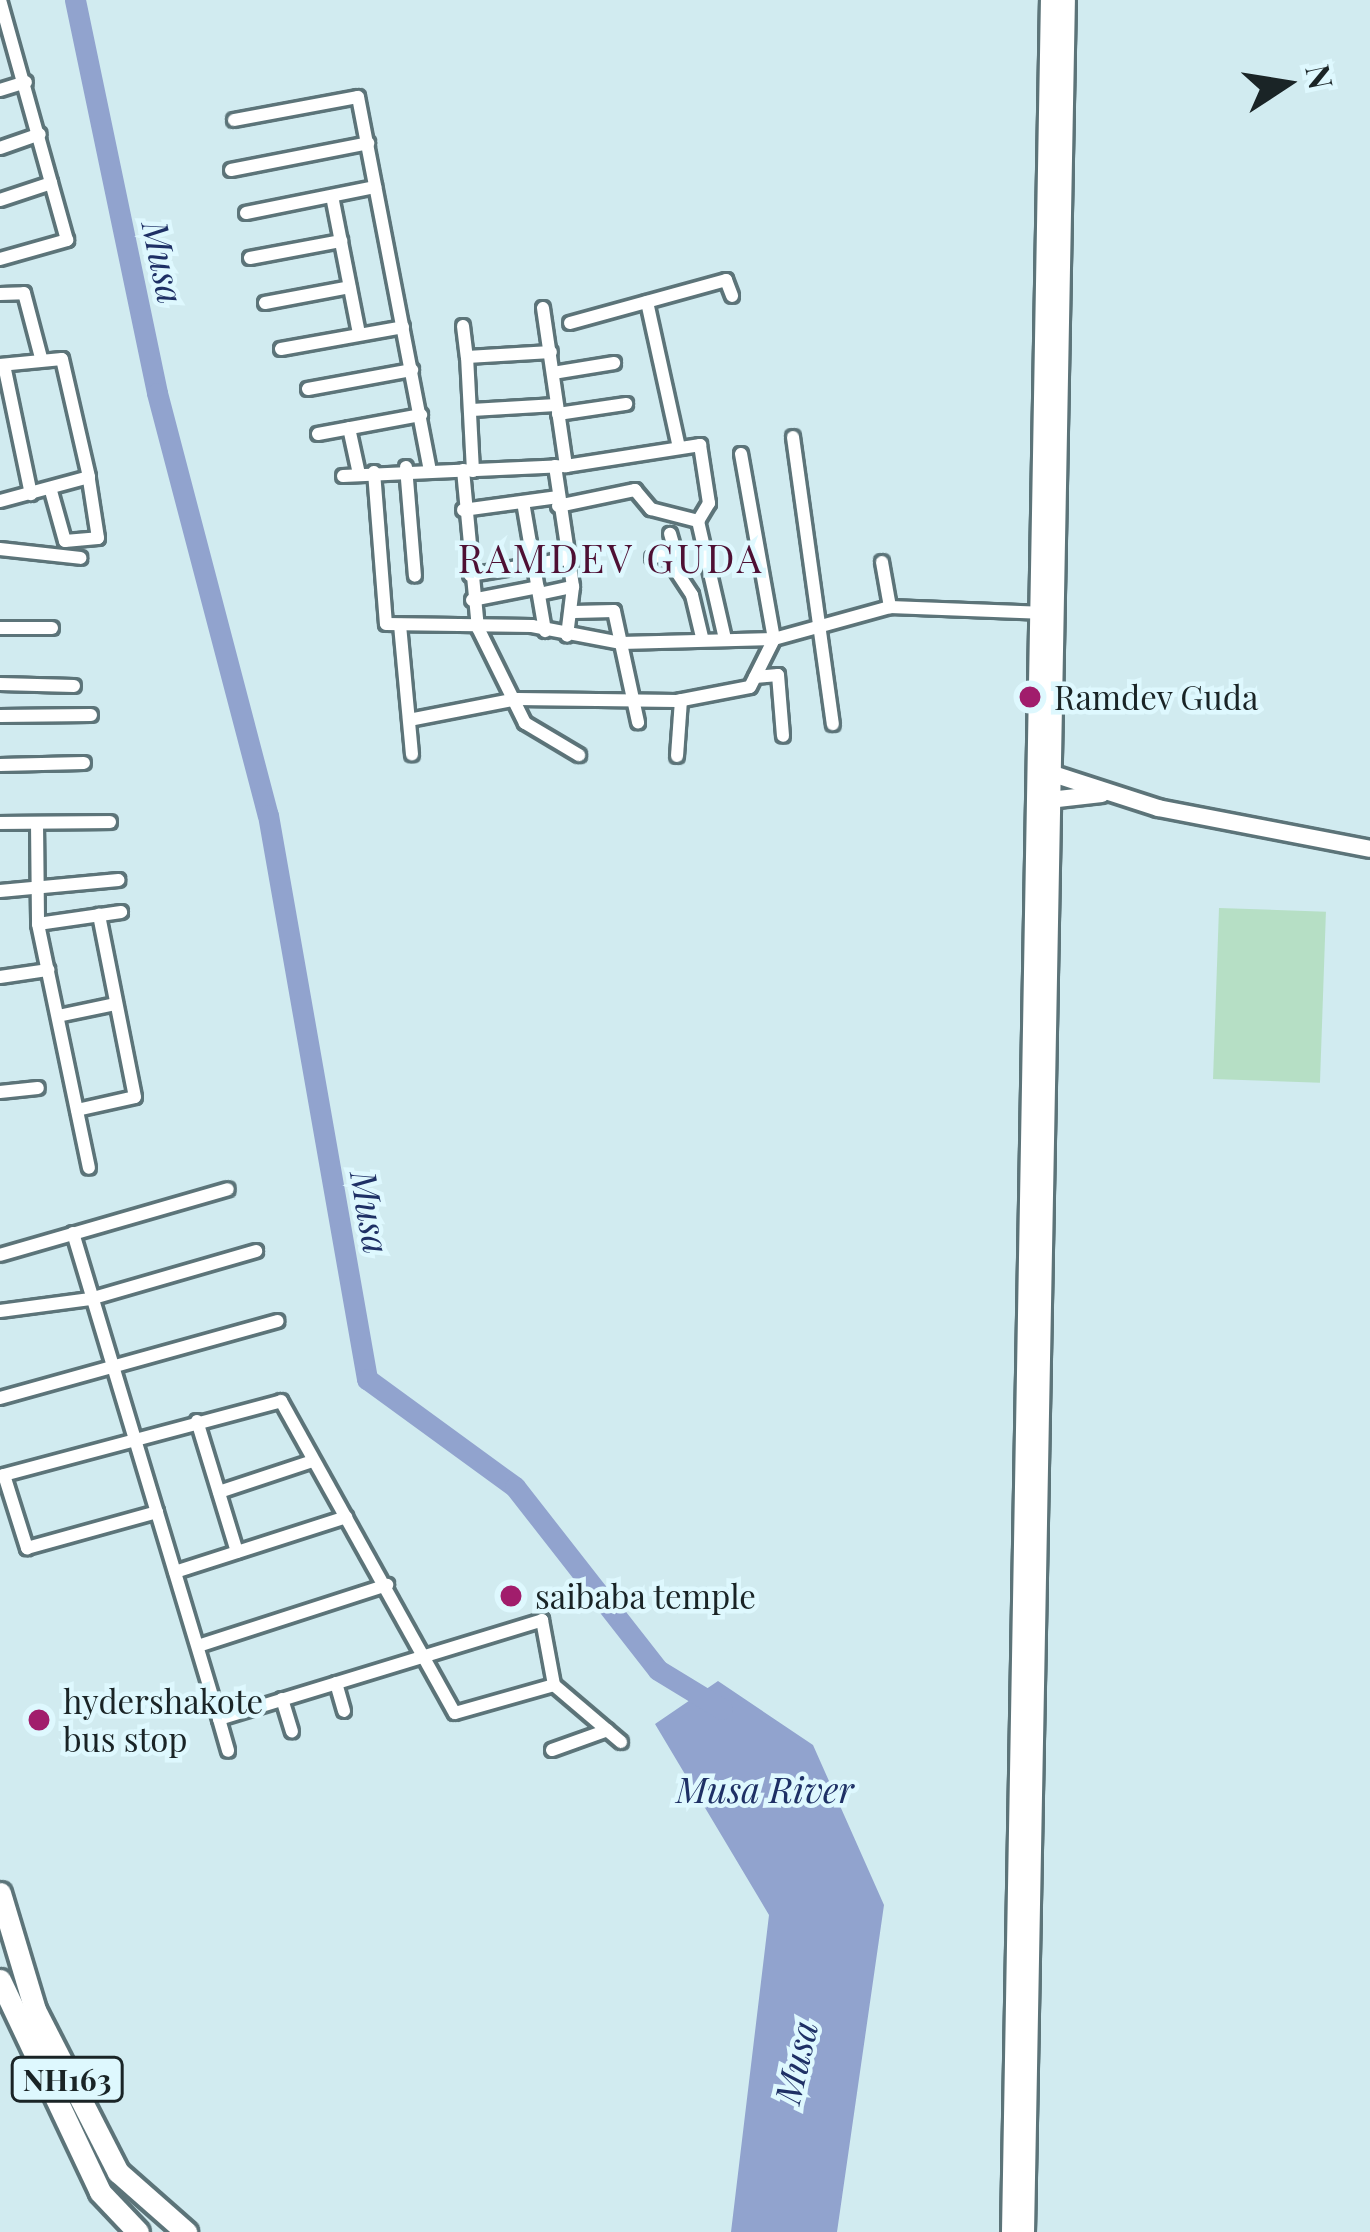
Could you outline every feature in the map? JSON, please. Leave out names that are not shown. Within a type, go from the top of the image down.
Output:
[{"type":"highway","name":"NH163","points":[[0,1893],[35,2010],[108,2154],[144,2203],[186,2232]]},
{"type":"highway","name":"NH163","points":[[0,1980],[69,2135],[100,2192],[138,2232]]},
{"type":"main road","points":[[1050,0],[1051,613]]},
{"type":"main road","points":[[1011,2232],[1066,0]]},
{"type":"main road","points":[[1025,2232],[1045,801]]},
{"type":"street","points":[[0,0],[6,35],[26,82],[67,240],[0,259]]},
{"type":"street","points":[[0,90],[26,82]]},
{"type":"street","points":[[234,120],[358,97],[429,466]]},
{"type":"street","points":[[0,148],[40,134]]},
{"type":"street","points":[[231,170],[368,143]]},
{"type":"street","points":[[0,200],[52,183]]},
{"type":"street","points":[[246,214],[375,187]]},
{"type":"street","points":[[332,196],[359,333]]},
{"type":"street","points":[[250,258],[341,241]]},
{"type":"street","points":[[570,323],[726,280],[732,296]]},
{"type":"street","points":[[266,303],[350,287]]},
{"type":"street","points":[[0,294],[24,292],[41,358]]},
{"type":"street","points":[[647,302],[679,447]]},
{"type":"street","points":[[543,308],[557,410],[558,501],[573,587],[574,611],[567,636]]},
{"type":"street","points":[[463,326],[472,410],[463,511],[478,628],[525,723],[580,755]]},
{"type":"street","points":[[281,349],[403,327]]},
{"type":"street","points":[[467,357],[551,352]]},
{"type":"street","points":[[31,494],[2,365],[41,358],[65,368],[98,538],[65,541],[51,491]]},
{"type":"street","points":[[553,373],[614,363]]},
{"type":"street","points":[[308,389],[412,370]]},
{"type":"street","points":[[472,410],[626,404]]},
{"type":"street","points":[[318,434],[421,416]]},
{"type":"street","points":[[350,428],[366,473],[386,624],[545,631],[621,643],[702,637],[774,639],[890,607],[1051,613]]},
{"type":"street","points":[[0,437],[17,434]]},
{"type":"street","points":[[793,437],[826,624],[833,724]]},
{"type":"street","points":[[343,476],[406,467],[561,466],[679,447],[703,449],[709,503],[698,521],[725,639]]},
{"type":"street","points":[[409,720],[517,699],[681,700],[751,687],[774,639],[741,454]]},
{"type":"street","points":[[406,467],[416,576]]},
{"type":"street","points":[[0,500],[88,480]]},
{"type":"street","points":[[463,511],[635,490],[651,508],[698,521]]},
{"type":"street","points":[[524,502],[545,631]]},
{"type":"street","points":[[670,534],[675,551],[658,556],[694,599],[702,637]]},
{"type":"street","points":[[0,549],[81,558]]},
{"type":"street","points":[[470,575],[567,559]]},
{"type":"street","points":[[882,562],[890,607]]},
{"type":"street","points":[[472,600],[573,587]]},
{"type":"street","points":[[694,599],[715,595]]},
{"type":"street","points":[[574,611],[614,611],[638,722]]},
{"type":"street","points":[[400,625],[412,754]]},
{"type":"street","points":[[0,628],[52,628]]},
{"type":"street","points":[[755,677],[778,675],[783,736]]},
{"type":"street","points":[[0,684],[74,686]]},
{"type":"street","points":[[677,756],[681,700]]},
{"type":"street","points":[[0,716],[91,715]]},
{"type":"street","points":[[0,765],[84,763]]},
{"type":"street","points":[[1047,771],[1102,794],[1370,849]]},
{"type":"street","points":[[1045,801],[1102,794]]},
{"type":"street","points":[[0,823],[110,822]]},
{"type":"street","points":[[37,823],[38,924],[89,1168]]},
{"type":"street","points":[[0,891],[118,880]]},
{"type":"street","points":[[38,924],[121,912]]},
{"type":"street","points":[[77,1110],[135,1097],[99,915]]},
{"type":"street","points":[[0,976],[48,970]]},
{"type":"street","points":[[58,1016],[115,1004]]},
{"type":"street","points":[[0,1092],[38,1088]]},
{"type":"street","points":[[0,1255],[227,1189]]},
{"type":"street","points":[[73,1233],[228,1751]]},
{"type":"street","points":[[0,1310],[90,1299],[256,1251]]},
{"type":"street","points":[[0,1398],[278,1321]]},
{"type":"street","points":[[157,1512],[27,1548],[2,1476],[281,1400],[461,1715],[554,1685]]},
{"type":"street","points":[[197,1421],[237,1552]]},
{"type":"street","points":[[220,1492],[313,1461]]},
{"type":"street","points":[[176,1572],[346,1517]]},
{"type":"street","points":[[198,1646],[387,1585]]},
{"type":"street","points":[[219,1719],[542,1620],[554,1685],[621,1742]]},
{"type":"street","points":[[336,1683],[344,1711]]},
{"type":"street","points":[[282,1699],[292,1731]]},
{"type":"street","points":[[552,1750],[608,1730]]},
{"type":"green space","points":[[1219,908],[1326,912],[1320,1083],[1213,1079]]},
{"type":"water","name":"Musa River","points":[[718,1681],[813,1745],[884,1905],[837,2232],[731,2232],[769,1915],[655,1724]]},
{"type":"waterway","name":"Musa","points":[[75,0],[157,393],[268,815],[367,1379],[515,1487],[658,1670],[722,1709]]},
{"type":"place","name":"Ramdev Guda","points":[[1030,697]]},
{"type":"place","name":"saibaba temple","points":[[511,1596]]},
{"type":"place","name":"hydershakote bus stop","points":[[39,1720]]},
{"type":"district","name":"RAMDEV GUDA","points":[[611,557]]}]
